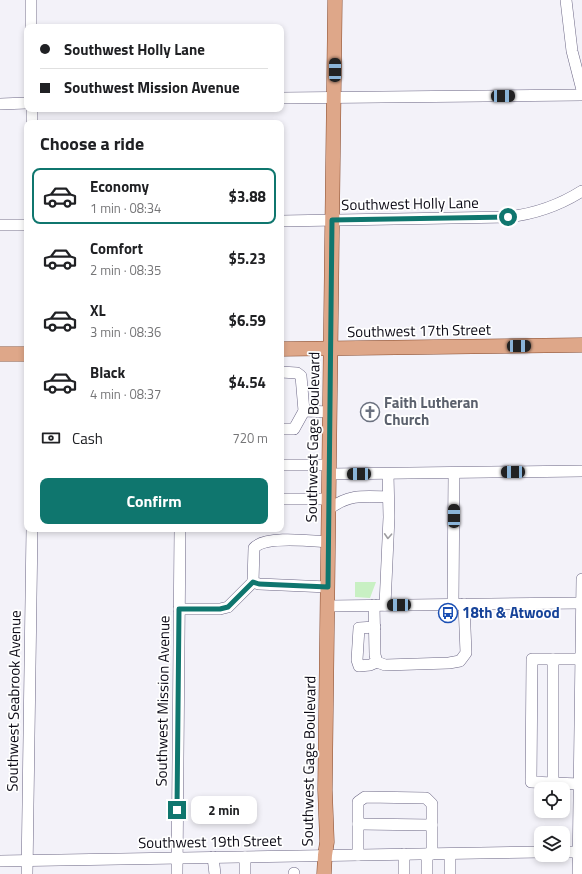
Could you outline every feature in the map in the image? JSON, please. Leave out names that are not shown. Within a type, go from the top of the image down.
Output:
[{"type":"main road","name":"Southwest Gage Boulevard","points":[[324,874],[324,855],[327,842],[325,790],[335,0]]},
{"type":"main road","name":"Southwest 17th Street","points":[[284,349],[582,345]]},
{"type":"main road","points":[[0,354],[24,354]]},
{"type":"street","points":[[31,0],[31,24]]},
{"type":"street","points":[[566,0],[572,51],[582,90]]},
{"type":"street","points":[[284,98],[582,95]]},
{"type":"street","points":[[0,104],[24,103]]},
{"type":"street","name":"Southwest Holly Lane","points":[[284,221],[513,216],[554,205],[582,191]]},
{"type":"street","points":[[0,225],[24,225]]},
{"type":"street","points":[[284,372],[297,373],[301,376],[304,411],[294,429],[284,429]]},
{"type":"street","points":[[304,411],[330,412]]},
{"type":"street","points":[[284,465],[388,474],[582,471]]},
{"type":"street","points":[[375,627],[359,628],[357,660],[359,666],[377,662],[385,665],[449,663],[460,661],[466,653],[459,604],[454,473]]},
{"type":"street","points":[[385,605],[389,517],[388,474]]},
{"type":"street","points":[[284,499],[329,504],[337,503],[354,496],[388,497]]},
{"type":"street","name":"Southwest Seabrook Avenue","points":[[27,874],[32,532]]},
{"type":"street","name":"Southwest Mission Avenue","points":[[177,874],[180,532]]},
{"type":"street","points":[[179,609],[220,609],[228,607],[253,582],[254,548],[257,544],[266,541],[328,542]]},
{"type":"street","points":[[578,874],[580,852],[582,579]]},
{"type":"street","points":[[253,582],[259,584],[328,587]]},
{"type":"street","points":[[328,606],[582,603]]},
{"type":"street","points":[[374,605],[375,655],[377,662]]},
{"type":"street","points":[[534,782],[531,782],[532,659],[581,659]]},
{"type":"street","points":[[553,659],[553,782]]},
{"type":"street","points":[[570,784],[580,784]]},
{"type":"street","points":[[358,855],[358,802],[365,797],[426,798],[432,804],[432,825],[427,874]]},
{"type":"street","points":[[358,824],[432,825]]},
{"type":"street","name":"Southwest 19th Street","points":[[0,861],[534,852]]},
{"type":"street","points":[[404,854],[404,874]]},
{"type":"street","points":[[450,854],[450,874]]},
{"type":"street","points":[[213,857],[214,874]]},
{"type":"street","points":[[245,857],[245,874]]},
{"type":"green space","points":[[355,582],[376,582],[370,598],[355,597]]},
{"type":"place","name":"Faith Lutheran Church","points":[[370,412]]},
{"type":"place","name":"18th & Atwood","points":[[448,613]]},
{"type":"route","points":[[177,810],[179,609],[220,609],[228,607],[253,582],[259,584],[328,587],[332,220],[508,217]]}]
